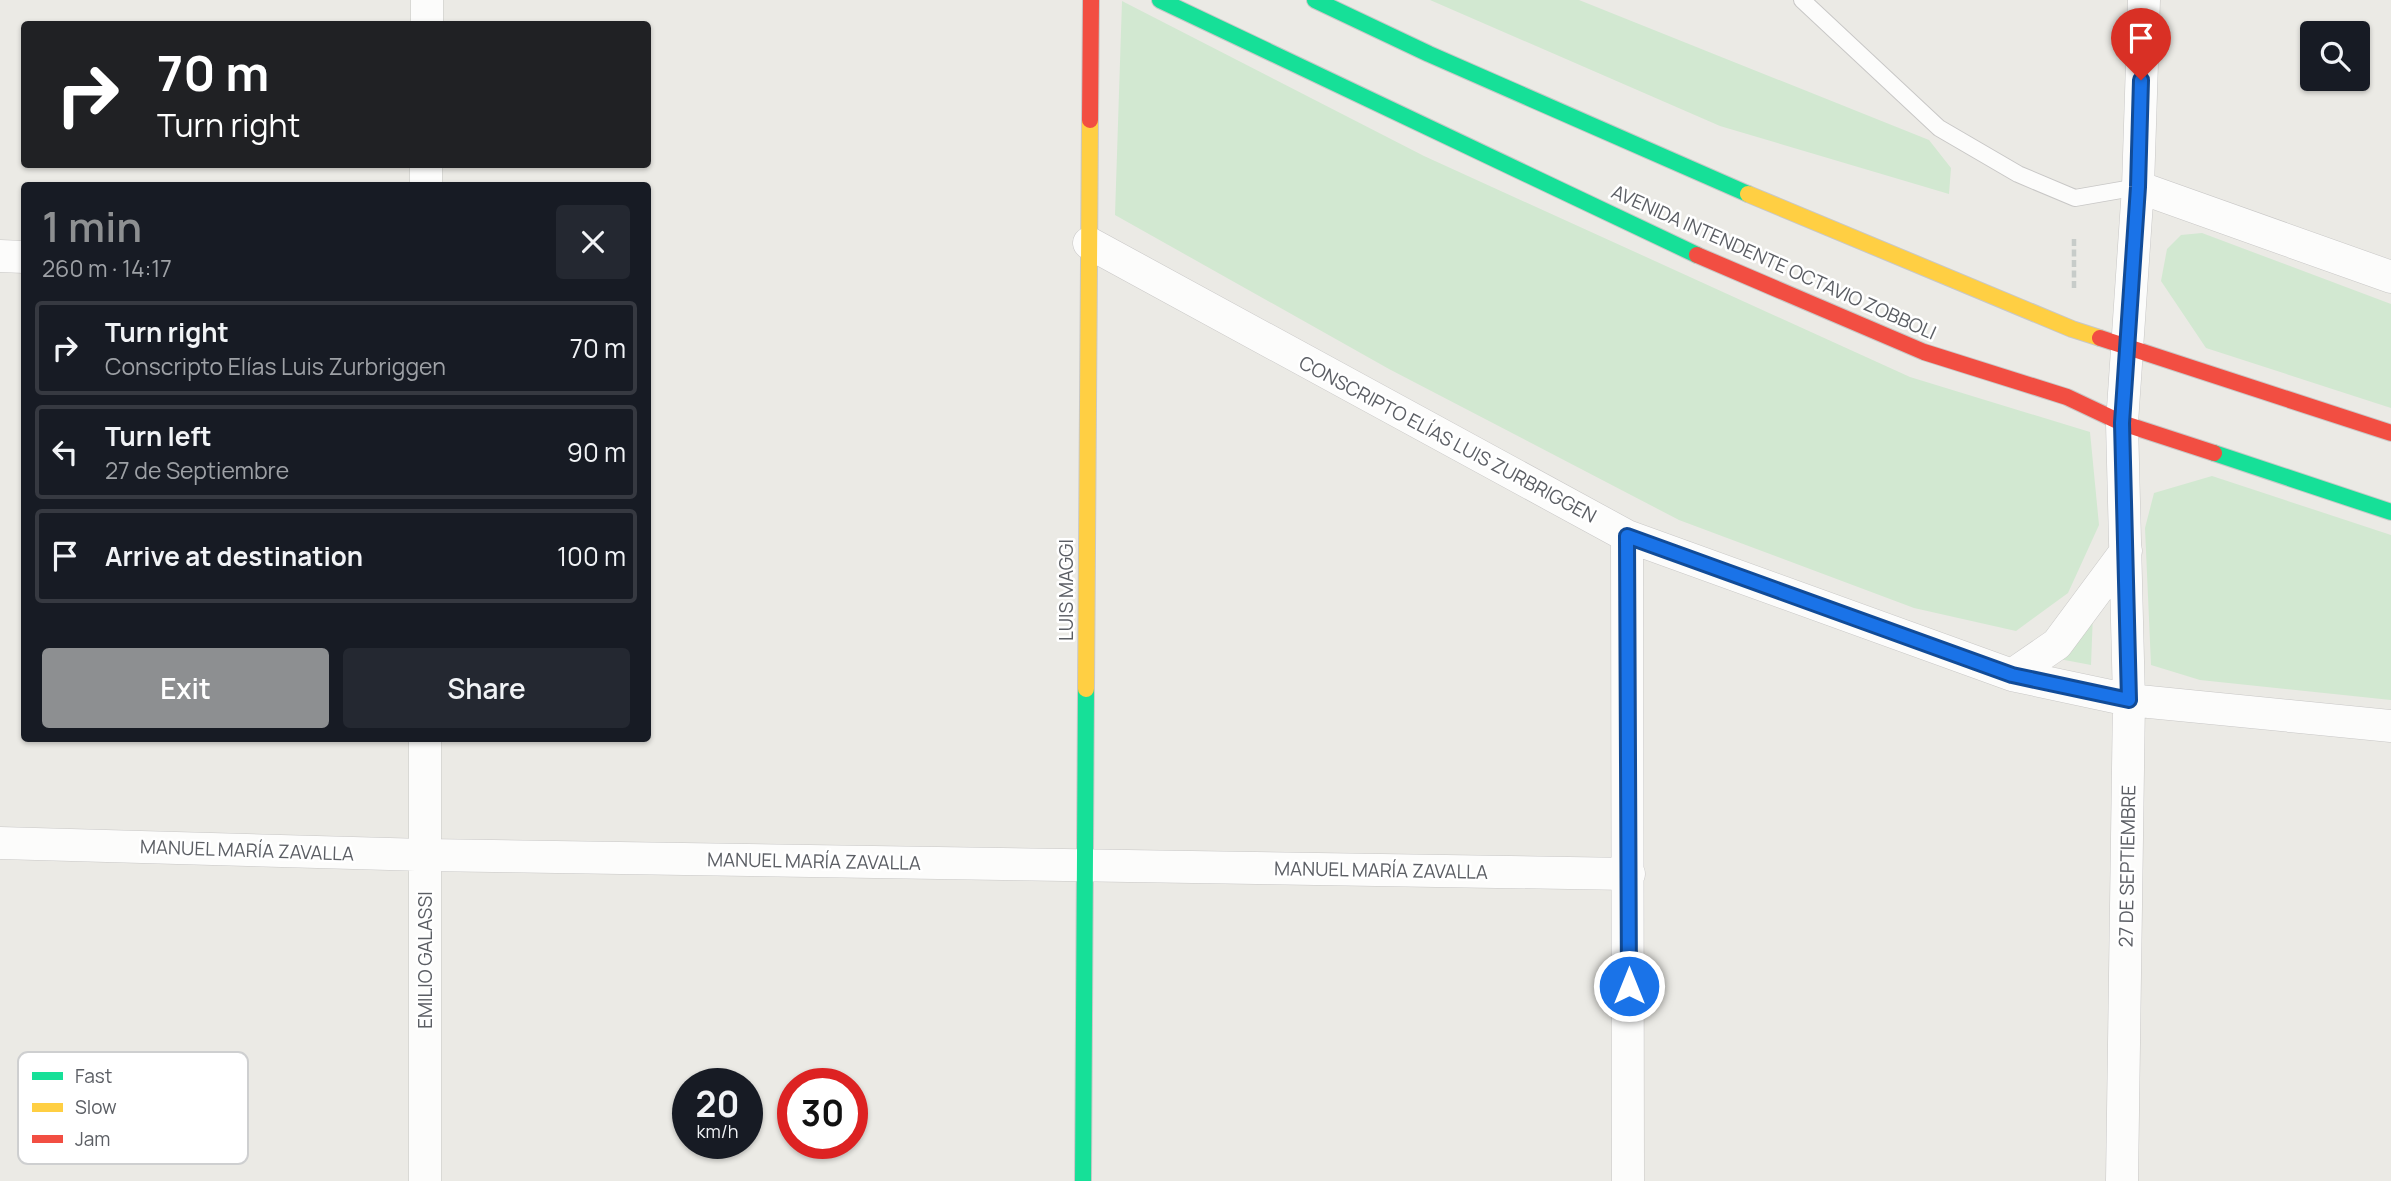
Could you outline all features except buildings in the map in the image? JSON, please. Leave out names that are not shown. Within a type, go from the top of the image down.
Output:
[{"type":"main road","name":"LUIS MAGGI","points":[[1083,1181],[1091,0]]},
{"type":"main road","name":"AVENIDA INTENDENTE OCTAVIO ZOBBOLI","points":[[1160,0],[1714,263],[1924,352],[2067,397],[2122,423],[2391,512]]},
{"type":"main road","points":[[1315,0],[1429,54],[1788,211],[2072,329],[2391,433]]},
{"type":"street","points":[[426,21],[427,0]]},
{"type":"street","name":"27 DE SEPTIEMBRE","points":[[2122,1181],[2129,700],[2122,423],[2138,187],[2144,0]]},
{"type":"street","points":[[2138,187],[2391,277]]},
{"type":"street","name":"CONSCRIPTO ELÍAS LUIS ZURBRIGGEN","points":[[1089,243],[1627,536],[2012,675],[2129,700],[2391,726]]},
{"type":"street","points":[[0,256],[21,257]]},
{"type":"street","points":[[1627,536],[1628,1181]]},
{"type":"street","points":[[2012,675],[2057,644],[2126,551]]},
{"type":"street","name":"EMILIO GALASSI","points":[[425,742],[425,1181]]},
{"type":"street","name":"MANUEL MARÍA ZAVALLA","points":[[0,844],[425,855],[1629,874]]},
{"type":"lane","points":[[1802,0],[1939,128],[2018,174],[2075,198],[2138,187]]},
{"type":"path","points":[[2074,239],[2074,294]]},
{"type":"green space","points":[[1430,0],[1579,0],[1929,140],[1951,168],[1949,194],[1720,126]]},
{"type":"green space","points":[[1122,1],[1424,156],[1910,377],[2090,432],[2099,525],[2068,593],[2016,631],[1914,608],[1679,520],[1389,369],[1115,215]]},
{"type":"green space","points":[[2202,233],[2391,304],[2391,408],[2206,348],[2161,281],[2167,249],[2181,235]]},
{"type":"green space","points":[[2212,476],[2391,535],[2391,700],[2200,680],[2151,665],[2145,528],[2154,493]]},
{"type":"green space","points":[[2093,613],[2091,665],[2054,658]]},
{"type":"traffic: fast","points":[[1160,0],[1697,255]]},
{"type":"traffic: fast","points":[[1315,0],[1429,54],[1748,194]]},
{"type":"traffic: fast","points":[[2214,453],[2391,512]]},
{"type":"traffic: fast","points":[[1083,1181],[1086,689]]},
{"type":"traffic: slow","points":[[1086,689],[1090,120]]},
{"type":"traffic: slow","points":[[1748,194],[2072,329],[2100,338]]},
{"type":"traffic: jam","points":[[1090,120],[1091,0]]},
{"type":"traffic: jam","points":[[1697,255],[1924,352],[2067,397],[2122,423],[2214,453]]},
{"type":"traffic: jam","points":[[2100,338],[2391,433]]},
{"type":"route","points":[[1629,986],[1627,536],[2012,675],[2129,700],[2122,423],[2138,187],[2141,80]]}]
